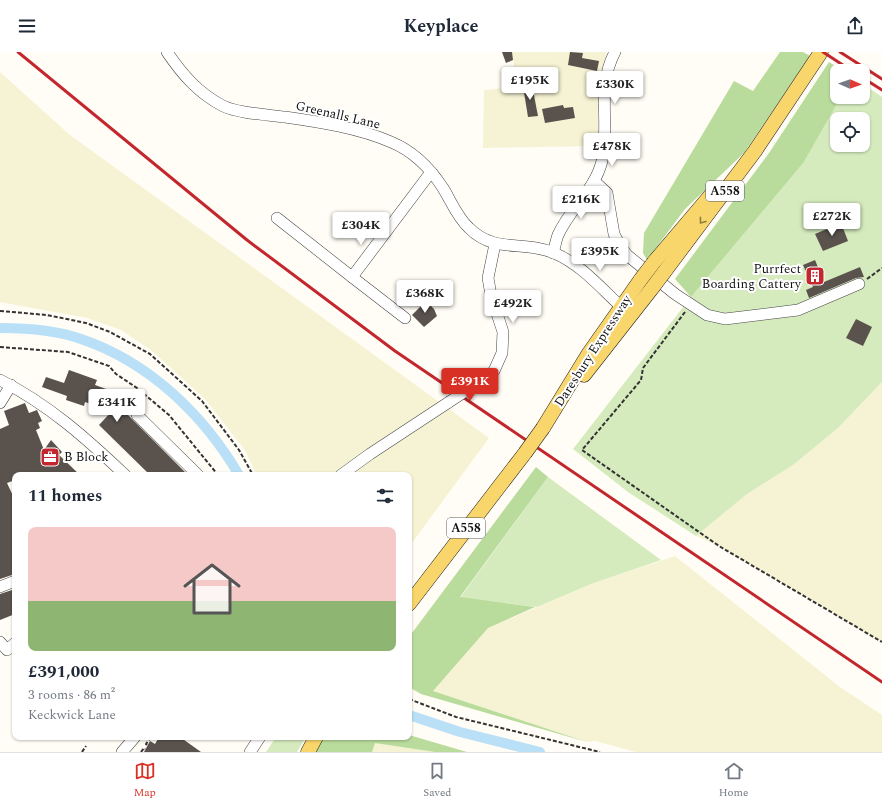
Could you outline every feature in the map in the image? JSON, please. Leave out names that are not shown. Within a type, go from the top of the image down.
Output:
[{"type":"main road","name":"Daresbury Expressway","points":[[412,600],[525,453],[659,266],[755,151],[817,58]]},
{"type":"main road","points":[[308,752],[314,740]]},
{"type":"street","name":"Greenalls Lane","points":[[167,52],[179,70],[196,89],[224,106],[347,129],[391,142],[414,155],[431,172],[468,227],[480,238],[495,244],[533,247],[553,252],[569,260],[626,310]]},
{"type":"street","points":[[606,52],[609,63]]},
{"type":"street","points":[[553,252],[558,235],[594,181],[601,163],[605,145],[603,110],[605,81],[609,63],[615,52]]},
{"type":"street","points":[[352,277],[431,172]]},
{"type":"street","points":[[594,181],[608,193],[614,234],[620,246],[627,255],[691,304],[708,315],[725,319],[798,310],[859,284]]},
{"type":"street","points":[[276,218],[405,318]]},
{"type":"street","points":[[345,472],[494,371],[502,353],[503,332],[491,295],[488,278],[495,244]]},
{"type":"street","points":[[0,380],[48,407],[122,472]]},
{"type":"street","points":[[0,403],[11,385]]},
{"type":"street","points":[[137,415],[195,472]]},
{"type":"street","points":[[0,587],[12,583]]},
{"type":"street","points":[[122,752],[132,740]]},
{"type":"street","points":[[250,752],[258,740]]},
{"type":"path","points":[[859,284],[882,268]]},
{"type":"path","points":[[691,304],[644,368],[641,380],[582,450],[719,546],[882,642]]},
{"type":"path","points":[[0,311],[48,314],[86,322],[110,332],[150,354],[202,401],[240,450],[251,472]]},
{"type":"path","points":[[0,347],[68,352],[109,366],[116,374],[137,388],[169,415],[216,472]]},
{"type":"path","points":[[412,700],[456,717],[600,752]]},
{"type":"path","points":[[141,752],[149,740]]},
{"type":"path","points":[[82,752],[86,746]]},
{"type":"shaded area","points":[[512,52],[606,52],[609,63],[603,110],[598,110],[599,146],[483,148],[484,90],[517,87]]},
{"type":"shaded area","points":[[0,72],[70,135],[489,438],[412,543],[412,472],[256,472],[244,449],[205,399],[152,351],[121,330],[87,318],[0,302]]},
{"type":"shaded area","points":[[882,382],[882,642],[719,546],[696,536],[747,494],[793,465],[838,428]]},
{"type":"shaded area","points":[[675,556],[840,687],[882,715],[882,752],[636,752],[595,741],[587,742],[432,691],[488,628],[591,584]]},
{"type":"shaded area","points":[[375,742],[435,752],[372,752]]},
{"type":"green space","points":[[780,52],[803,52],[810,56],[744,153],[685,209],[647,260],[643,253],[644,233],[734,81],[753,91]]},
{"type":"green space","points":[[829,62],[832,64],[830,64],[830,104],[837,104],[832,112],[830,112],[830,116],[804,162],[691,297],[675,279],[769,153]]},
{"type":"green space","points":[[870,89],[882,97],[882,382],[838,428],[793,465],[747,494],[696,536],[628,492],[573,449],[691,297],[804,162],[830,116],[830,152],[870,152],[870,112],[832,112],[837,104],[870,104]]},
{"type":"green space","points":[[536,467],[548,477],[460,597],[535,607],[488,628],[433,691],[587,742],[421,694],[412,689],[412,633]]},
{"type":"green space","points":[[548,477],[661,560],[591,584],[537,607],[460,598]]},
{"type":"green space","points":[[412,736],[467,752],[435,752],[375,743],[372,752],[308,752],[318,740],[412,740]]},
{"type":"green space","points":[[274,740],[304,740],[297,752],[266,752]]},
{"type":"building","points":[[502,52],[512,52],[513,60],[506,63]]},
{"type":"building","points":[[570,52],[583,53],[582,58],[599,61],[597,71],[568,65]]},
{"type":"building","points":[[532,85],[538,116],[528,117],[523,86]]},
{"type":"building","points":[[563,105],[564,108],[573,107],[575,118],[545,123],[542,109]]},
{"type":"building","points":[[841,223],[848,241],[823,251],[815,234]]},
{"type":"building","points":[[815,260],[824,282],[860,267],[864,277],[856,278],[809,298],[806,290],[813,287],[803,265]]},
{"type":"building","points":[[426,301],[434,309],[437,316],[424,327],[412,315]]},
{"type":"building","points":[[856,319],[872,327],[863,346],[846,338]]},
{"type":"building","points":[[69,370],[97,380],[95,385],[123,395],[121,400],[129,408],[125,412],[185,472],[147,472],[99,425],[112,411],[85,402],[84,406],[66,400],[67,396],[42,387],[46,377],[64,383]]},
{"type":"building","points":[[25,403],[29,413],[37,410],[42,421],[38,423],[40,428],[36,430],[44,450],[51,440],[62,452],[59,455],[77,472],[12,472],[12,481],[7,483],[12,494],[12,575],[0,579],[0,429],[9,425],[4,411]]},
{"type":"building","points":[[12,590],[12,615],[0,620],[0,594]]},
{"type":"building","points":[[157,740],[184,740],[201,752],[144,752],[150,741],[155,744]]},
{"type":"waterway","points":[[0,328],[20,328],[61,333],[106,349],[129,361],[151,376],[191,411],[209,431],[237,472]]},
{"type":"waterway","points":[[412,716],[460,732],[540,752]]},
{"type":"railway","points":[[18,52],[247,240],[395,351],[882,682]]},
{"type":"railway","points":[[823,52],[841,64]]},
{"type":"railway","points":[[840,52],[882,79]]},
{"type":"railway","points":[[870,82],[882,90]]},
{"type":"place","name":"Purrfect Boarding Cattery","points":[[815,276]]},
{"type":"place","name":"B Block","points":[[50,457]]}]
